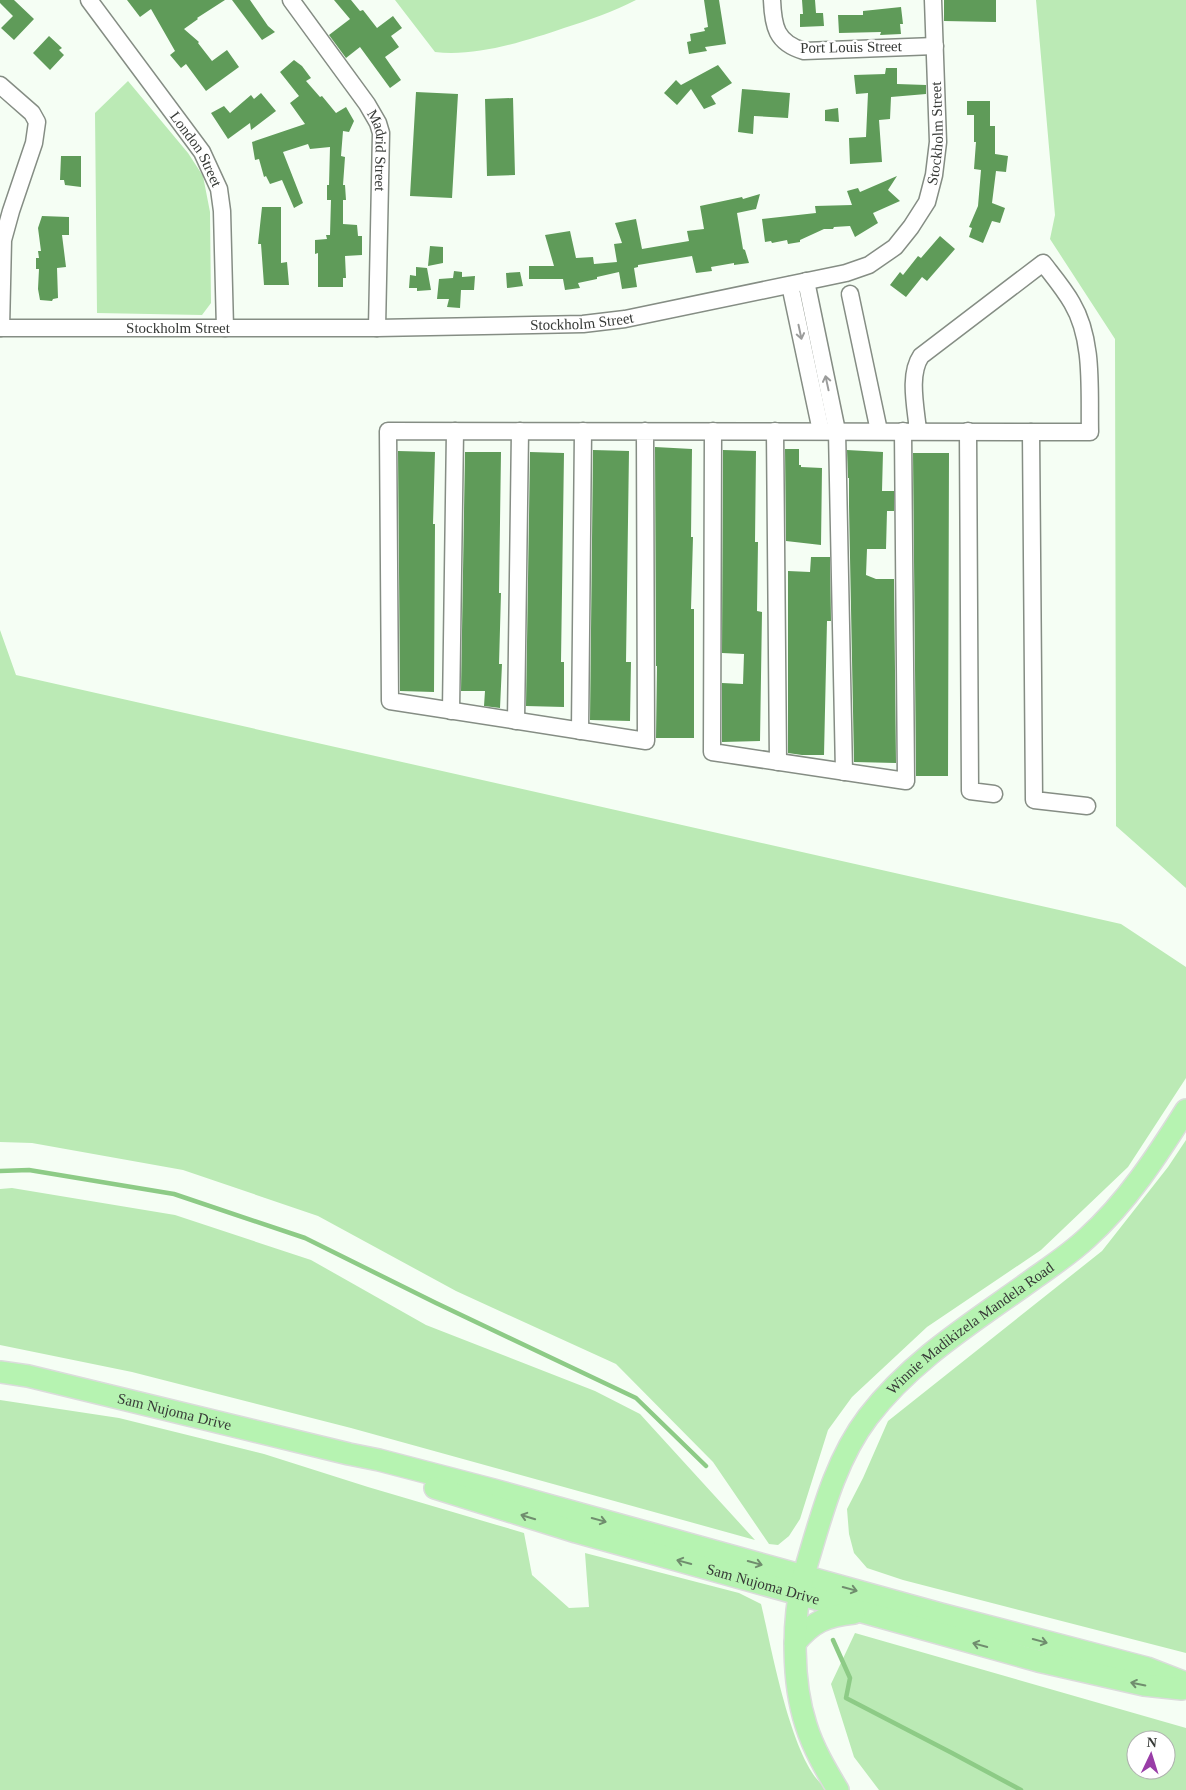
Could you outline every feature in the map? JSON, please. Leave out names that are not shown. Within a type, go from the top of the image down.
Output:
[{"type":"main road","name":"Winnie Madikizela Mandela Road","points":[[838,1790],[814,1746],[806,1726],[799,1701],[795,1643],[801,1585],[841,1459],[868,1417],[916,1366],[954,1335],[1056,1263],[1087,1238],[1145,1173],[1186,1110]]},
{"type":"main road","name":"Sam Nujoma Drive","points":[[0,1372],[37,1378],[379,1460],[494,1490],[801,1585],[1147,1668],[1186,1683]]},
{"type":"main road","name":"Sam Nujoma Drive","points":[[801,1585],[859,1613],[1048,1664],[1144,1686],[1186,1689]]},
{"type":"main road","points":[[795,1643],[803,1633],[817,1622],[832,1616],[859,1613]]},
{"type":"street","name":"London Street","points":[[89,0],[202,152],[210,167],[218,189],[222,211],[225,328]]},
{"type":"street","name":"Madrid Street","points":[[290,0],[368,104],[381,133],[378,328]]},
{"type":"street","name":"Port Louis Street","points":[[772,0],[774,26],[778,35],[793,48],[804,51],[935,46]]},
{"type":"street","name":"Stockholm Street","points":[[0,328],[378,328],[583,324],[625,319],[846,273],[870,265],[895,247],[911,227],[926,202],[934,175],[938,142],[933,0]]},
{"type":"street","points":[[0,84],[32,113],[37,122],[34,143],[3,240],[0,328]]},
{"type":"street","points":[[645,431],[646,741],[390,701],[388,431],[645,431],[713,431],[775,431],[829,431],[879,431],[910,431],[968,431],[1090,432],[1088,352],[1083,332],[1073,304],[1043,263],[921,356],[916,364],[910,431],[906,781],[712,752],[713,431]]},
{"type":"street","points":[[806,281],[829,431],[844,772]]},
{"type":"street","points":[[790,285],[829,431]]},
{"type":"street","points":[[850,294],[879,431]]},
{"type":"street","points":[[451,711],[455,431]]},
{"type":"street","points":[[516,721],[520,431]]},
{"type":"street","points":[[580,731],[583,431]]},
{"type":"street","points":[[775,431],[778,762]]},
{"type":"street","points":[[968,431],[970,791],[994,794]]},
{"type":"street","points":[[1031,432],[1034,800],[1087,806]]},
{"type":"green space","points":[[395,0],[636,0],[592,19],[517,43],[484,50],[451,53],[435,52]]},
{"type":"green space","points":[[1036,0],[1186,0],[1186,888],[1116,826],[1115,339],[1050,239],[1055,215]]},
{"type":"green space","points":[[128,81],[188,153],[203,176],[210,212],[211,303],[202,315],[97,313],[95,113]]},
{"type":"green space","points":[[0,630],[16,675],[1121,924],[1186,967],[1186,1078],[1128,1167],[1041,1250],[927,1327],[852,1397],[828,1430],[800,1519],[789,1536],[778,1545],[769,1544],[713,1462],[616,1364],[456,1291],[318,1216],[183,1170],[32,1143],[0,1142]]},
{"type":"green space","points":[[1186,1140],[1186,1653],[903,1580],[867,1568],[854,1553],[849,1534],[847,1509],[888,1421],[1102,1251],[1168,1167]]},
{"type":"green space","points":[[12,1188],[175,1215],[311,1260],[426,1325],[595,1391],[640,1414],[755,1540],[351,1428],[132,1372],[0,1345],[0,1189]]},
{"type":"green space","points":[[0,1400],[119,1418],[264,1454],[524,1533],[532,1575],[569,1608],[589,1607],[585,1553],[739,1593],[761,1604],[777,1676],[795,1735],[805,1760],[817,1779],[830,1790],[0,1790]]},
{"type":"green space","points":[[855,1633],[1186,1728],[1186,1790],[879,1790],[854,1757],[831,1684]]},
{"type":"building","points":[[0,0],[14,0],[34,19],[14,40],[1,28],[13,16],[0,3]]},
{"type":"building","points":[[127,0],[225,0],[184,29],[199,42],[212,61],[227,50],[239,67],[206,91],[186,64],[181,68],[170,55],[175,51],[151,9],[140,17]]},
{"type":"building","points":[[232,0],[250,0],[268,26],[275,32],[262,40]]},
{"type":"building","points":[[334,0],[351,0],[360,11],[363,10],[377,28],[393,16],[402,28],[391,36],[399,47],[385,57],[401,80],[390,88],[360,47],[346,58],[329,35],[350,19]]},
{"type":"building","points":[[704,0],[719,0],[726,44],[705,47],[707,51],[689,54],[687,42],[691,41],[690,34],[705,31],[704,28],[708,27]]},
{"type":"building","points":[[802,0],[815,0],[816,13],[823,13],[824,26],[800,27],[800,14],[803,14]]},
{"type":"building","points":[[944,0],[996,0],[996,22],[944,21]]},
{"type":"building","points":[[901,7],[903,24],[900,24],[901,34],[880,35],[881,32],[839,33],[838,15],[863,15],[863,11]]},
{"type":"building","points":[[49,36],[62,48],[59,50],[64,55],[50,70],[33,53]]},
{"type":"building","points":[[294,60],[302,66],[311,78],[306,81],[320,97],[322,96],[336,113],[346,107],[354,121],[349,132],[343,131],[341,156],[345,157],[343,185],[345,185],[346,200],[343,200],[343,224],[357,225],[358,236],[362,236],[362,255],[345,256],[346,278],[343,278],[343,287],[318,287],[318,253],[315,254],[315,240],[327,239],[326,235],[330,235],[331,200],[327,200],[327,185],[329,185],[330,147],[310,149],[308,144],[283,152],[303,203],[294,208],[282,180],[270,184],[266,176],[264,177],[259,159],[255,160],[252,142],[305,124],[290,103],[299,96],[280,72]]},
{"type":"building","points":[[718,65],[732,83],[711,96],[716,104],[704,109],[691,89],[677,105],[664,93],[676,80],[681,85]]},
{"type":"building","points":[[886,68],[897,68],[897,84],[926,85],[926,94],[891,97],[890,119],[879,120],[882,162],[850,164],[849,138],[866,137],[868,93],[856,94],[854,75],[885,74]]},
{"type":"building","points":[[742,89],[790,93],[788,118],[754,116],[753,134],[738,132]]},
{"type":"building","points":[[416,92],[458,94],[452,198],[410,196]]},
{"type":"building","points":[[261,93],[276,111],[251,130],[250,123],[228,139],[211,113],[224,106],[230,113],[251,95],[254,99]]},
{"type":"building","points":[[513,98],[515,175],[487,176],[485,99]]},
{"type":"building","points":[[967,101],[990,101],[990,126],[995,126],[995,154],[1008,156],[1006,172],[996,171],[992,203],[1005,208],[1000,223],[992,221],[983,243],[969,237],[972,228],[969,227],[978,206],[981,170],[974,169],[976,142],[974,142],[974,115],[967,115]]},
{"type":"building","points":[[838,108],[839,122],[825,121],[825,110]]},
{"type":"building","points":[[61,156],[81,156],[81,187],[65,185],[64,180],[60,180]]},
{"type":"building","points":[[897,176],[888,190],[900,201],[873,213],[878,223],[855,237],[850,226],[824,229],[800,240],[800,242],[788,244],[787,240],[772,243],[771,241],[765,242],[762,219],[816,213],[815,206],[852,205],[847,191],[858,188],[860,192]]},
{"type":"building","points":[[760,194],[756,209],[737,213],[743,249],[749,263],[734,265],[734,263],[711,267],[712,271],[696,273],[692,256],[638,265],[638,267],[634,268],[637,287],[622,289],[619,272],[578,283],[580,288],[565,290],[563,279],[529,279],[529,266],[554,266],[545,235],[570,231],[576,258],[593,257],[594,264],[617,262],[614,244],[622,243],[615,223],[636,219],[642,249],[689,241],[687,231],[704,229],[700,206],[742,197],[743,199]]},
{"type":"building","points":[[262,207],[281,207],[281,263],[287,262],[289,285],[264,285],[261,244],[258,244]]},
{"type":"building","points":[[42,216],[69,217],[69,235],[62,235],[66,267],[57,268],[58,298],[52,301],[40,300],[38,289],[39,269],[36,269],[36,258],[39,258],[38,251],[41,251],[38,228]]},
{"type":"building","points":[[940,236],[955,249],[927,281],[922,277],[906,297],[890,285],[900,272],[903,275],[918,256],[921,258]]},
{"type":"building","points":[[430,246],[443,247],[443,263],[428,266]]},
{"type":"building","points":[[416,267],[427,268],[431,290],[417,291],[417,288],[409,288],[410,275],[416,276]]},
{"type":"building","points":[[454,271],[462,272],[462,277],[475,276],[474,290],[461,290],[460,308],[447,307],[449,299],[437,299],[439,279],[453,278]]},
{"type":"building","points":[[520,272],[523,286],[507,288],[506,273]]},
{"type":"building","points":[[655,447],[692,449],[691,537],[693,537],[691,609],[694,609],[694,738],[656,738]]},
{"type":"building","points":[[785,449],[799,449],[799,465],[801,467],[822,468],[821,545],[786,541]]},
{"type":"building","points":[[593,450],[629,451],[626,662],[631,662],[630,721],[590,720]]},
{"type":"building","points":[[723,450],[756,451],[755,542],[758,542],[757,611],[762,612],[760,741],[722,742],[722,683],[743,684],[744,654],[722,653]]},
{"type":"building","points":[[847,450],[883,452],[882,491],[894,491],[894,511],[887,511],[886,549],[867,549],[866,575],[876,579],[894,579],[896,763],[854,762]]},
{"type":"building","points":[[398,451],[435,452],[433,524],[435,524],[434,692],[400,691]]},
{"type":"building","points":[[465,452],[501,452],[499,664],[502,664],[500,708],[484,706],[485,691],[461,691]]},
{"type":"building","points":[[530,452],[564,453],[561,662],[564,662],[564,707],[526,706]]},
{"type":"building","points":[[913,453],[949,453],[948,776],[916,776]]},
{"type":"building","points":[[811,557],[830,557],[831,621],[827,621],[824,755],[788,753],[788,571],[810,572]]},
{"type":"waterway","points":[[0,1171],[29,1170],[174,1194],[305,1238],[436,1303],[636,1398],[706,1466]]},
{"type":"waterway","points":[[833,1640],[850,1678],[846,1698],[1021,1790]]}]
